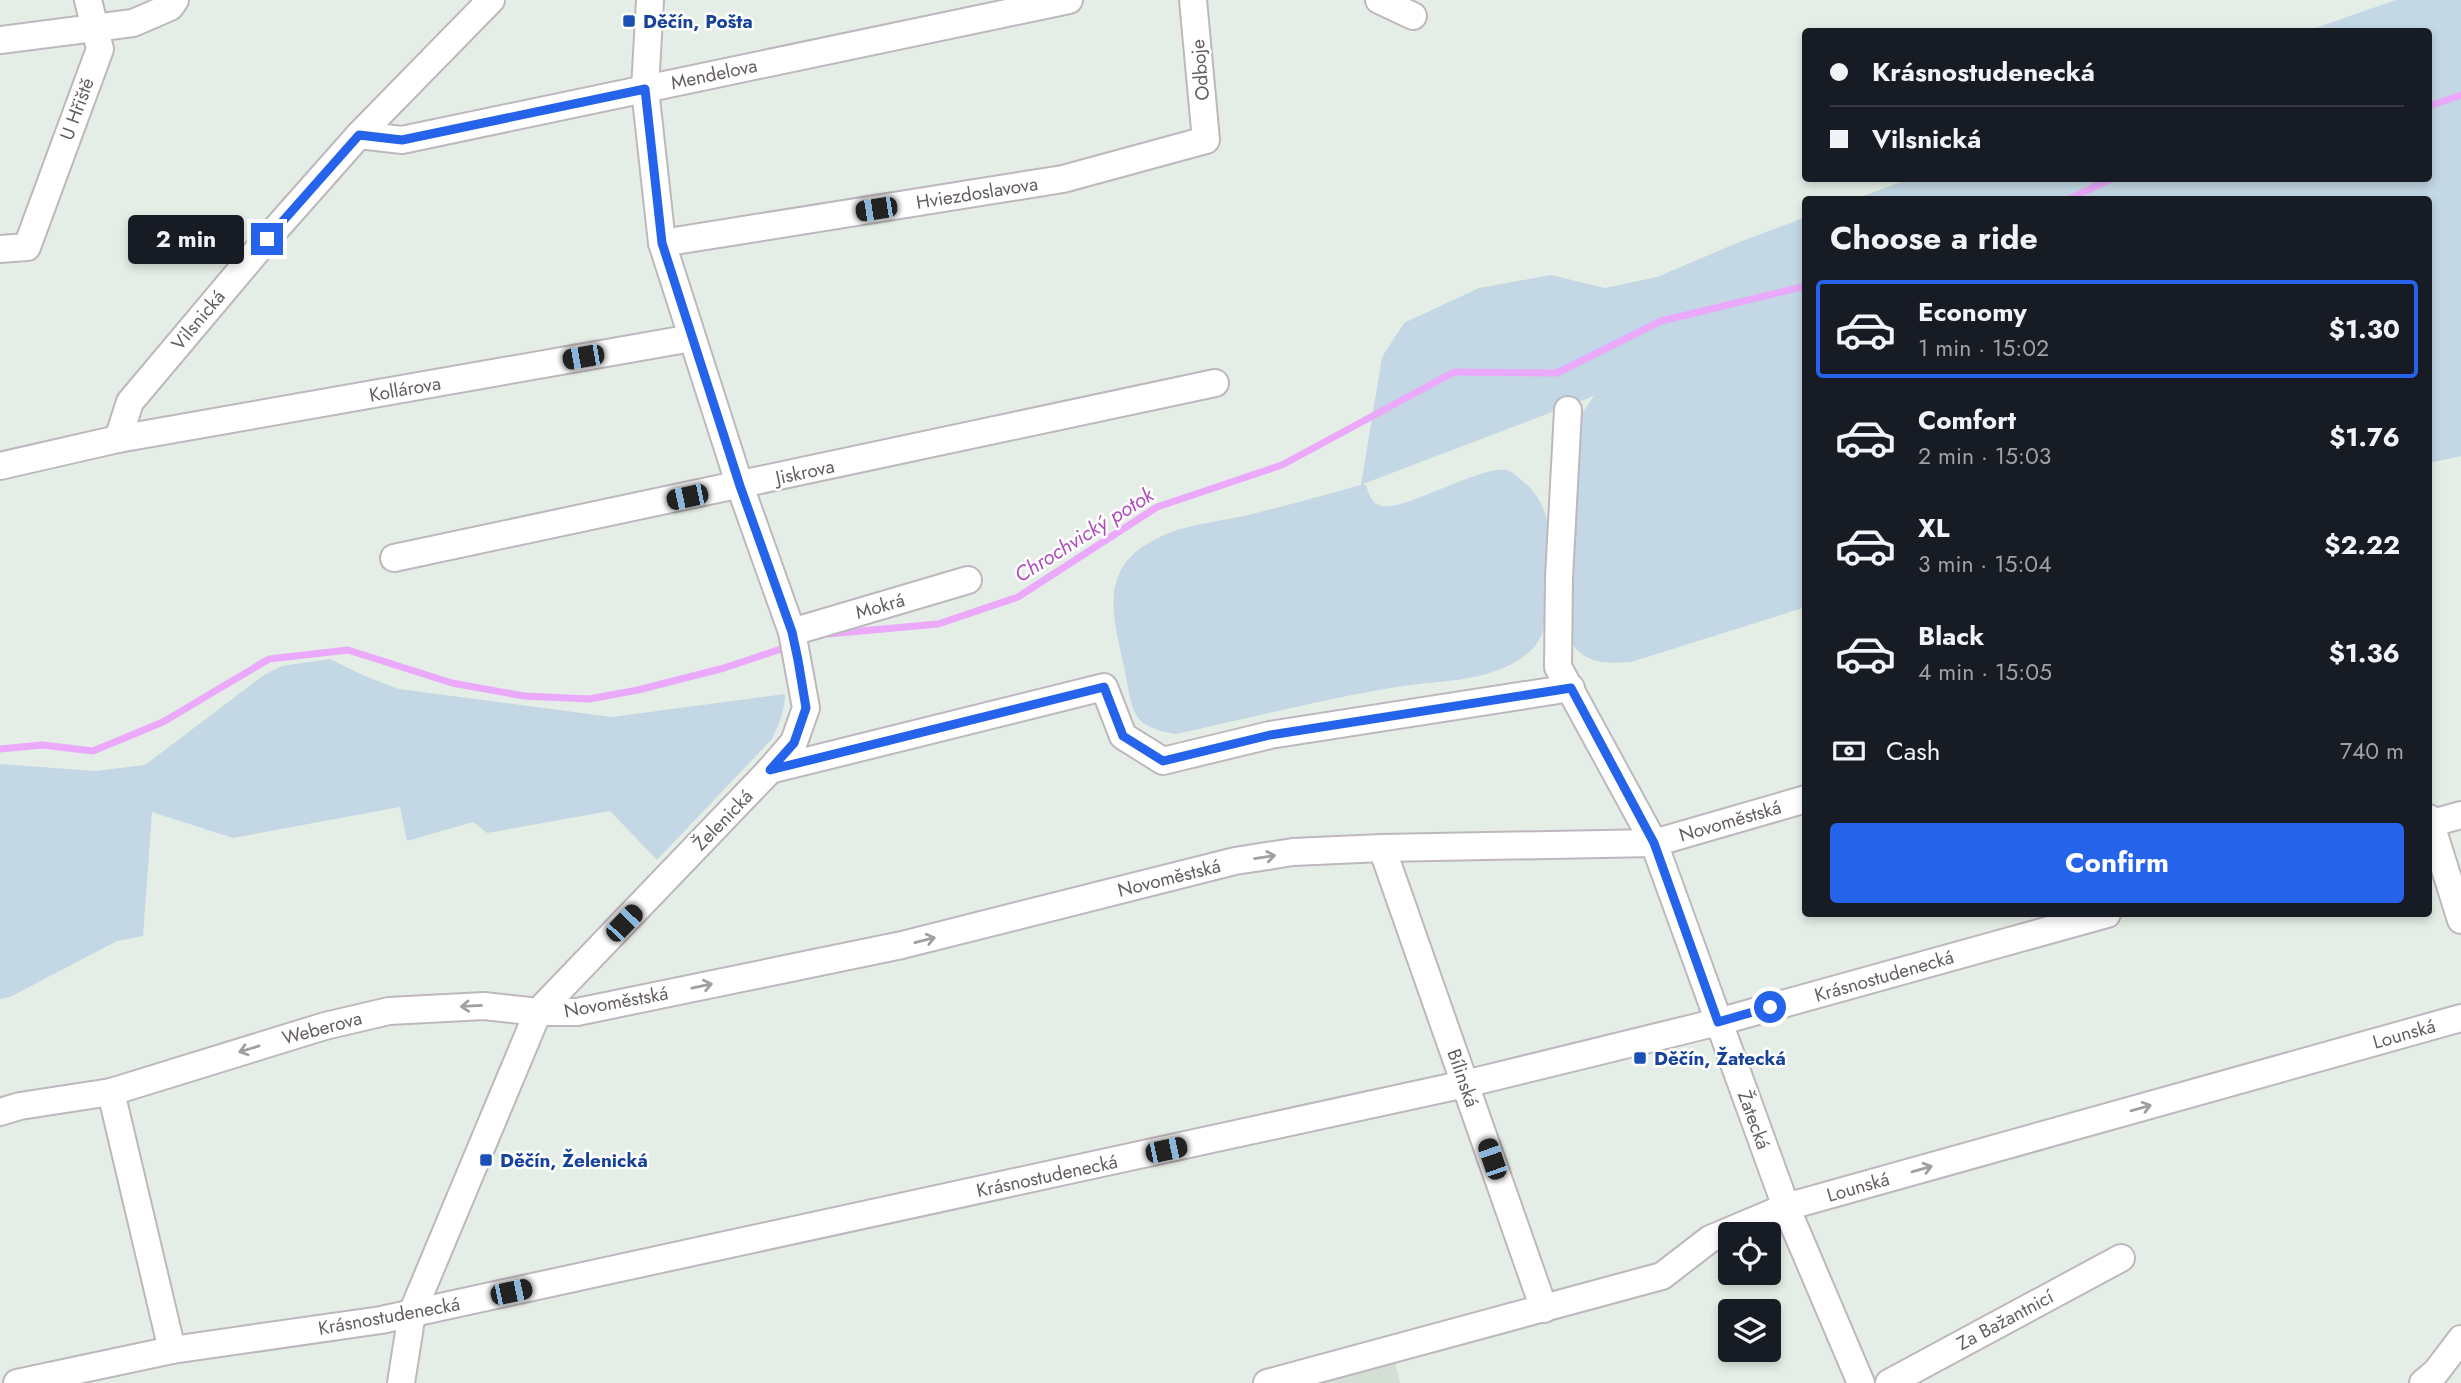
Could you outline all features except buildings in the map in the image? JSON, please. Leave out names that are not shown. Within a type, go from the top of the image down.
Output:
[{"type":"street","points":[[88,0],[95,27]]},
{"type":"street","points":[[0,40],[133,23],[170,7],[175,0]]},
{"type":"street","name":"Vilsnická","points":[[118,439],[130,402],[267,239],[359,135],[491,0]]},
{"type":"street","name":"Želenická","points":[[401,1383],[412,1313],[538,1013],[794,743],[806,708],[794,643],[662,243],[645,89],[650,0]]},
{"type":"street","name":"Mendelova","points":[[359,135],[402,140],[1069,0]]},
{"type":"street","name":"Odboje","points":[[1193,0],[1206,140]]},
{"type":"street","points":[[1379,0],[1413,16]]},
{"type":"street","name":"U Hřiště","points":[[0,249],[27,247],[100,49],[95,27]]},
{"type":"street","name":"Hviezdoslavova","points":[[662,243],[1063,179],[1206,140]]},
{"type":"street","name":"Kollárova","points":[[118,439],[692,338]]},
{"type":"street","name":"Jiskrova","points":[[394,558],[1215,383]]},
{"type":"street","name":"Žatecká","points":[[1568,410],[1559,578],[1558,667],[1654,843],[1786,1207]]},
{"type":"street","points":[[0,466],[118,439]]},
{"type":"street","name":"Mokrá","points":[[794,643],[968,580]]},
{"type":"street","points":[[770,770],[1104,687],[1123,736],[1163,761],[1270,735],[1571,688]]},
{"type":"street","name":"Novoměstská","points":[[538,1013],[577,1012],[902,945],[1235,861],[1293,852],[1382,848],[1654,843],[1802,800]]},
{"type":"street","points":[[2432,822],[2461,816]]},
{"type":"street","points":[[2432,828],[2461,920]]},
{"type":"street","name":"Bílinská","points":[[1382,848],[1544,1308]]},
{"type":"street","name":"Krásnostudenecká","points":[[17,1383],[172,1350],[381,1320],[1465,1084],[1718,1022],[2096,917]]},
{"type":"street","name":"Weberova","points":[[0,1112],[20,1106],[111,1092],[325,1026],[389,1011],[484,1006],[538,1013]]},
{"type":"street","name":"Lounská","points":[[1267,1383],[1661,1276],[1710,1239],[1786,1207],[2461,1018]]},
{"type":"street","points":[[111,1092],[172,1350]]},
{"type":"street","points":[[1786,1207],[1861,1383]]},
{"type":"street","name":"Za Bažantnicí","points":[[1889,1383],[2121,1258]]},
{"type":"street","points":[[2423,1383],[2436,1372],[2461,1339]]},
{"type":"shaded area","points":[[2396,0],[2461,0],[2461,456],[2432,462],[2432,196],[1863,196],[1901,182],[2432,182],[2432,28],[2316,28]]},
{"type":"shaded area","points":[[1802,219],[1802,608],[1631,662],[1597,661],[1576,649],[1570,641],[1568,554],[1578,419],[1594,396],[1363,484],[1375,503],[1387,506],[1417,499],[1487,472],[1507,470],[1524,482],[1543,508],[1548,524],[1551,557],[1544,629],[1534,647],[1523,657],[1508,666],[1476,677],[1363,693],[1176,734],[1161,731],[1142,722],[1130,698],[1114,619],[1114,592],[1122,568],[1132,555],[1145,545],[1177,530],[1252,514],[1361,485],[1382,357],[1404,323],[1479,288],[1551,275],[1605,288],[1657,277]]},
{"type":"shaded area","points":[[330,659],[399,689],[612,717],[785,694],[785,700],[772,739],[657,860],[610,811],[487,833],[473,822],[407,841],[400,807],[233,838],[152,812],[143,936],[117,941],[10,997],[0,999],[0,764],[95,771],[145,765],[264,675],[282,666]]},
{"type":"shaded area","points":[[1394,1358],[1400,1383],[1302,1383]]},
{"type":"waterway","name":"Chrochvický potok","points":[[2432,105],[2461,95]]},
{"type":"waterway","name":"Chrochvický potok","points":[[2075,196],[2105,182]]},
{"type":"waterway","name":"Chrochvický potok","points":[[828,634],[938,624],[1018,597],[1157,507],[1282,465],[1454,372],[1557,373],[1661,321],[1802,287]]},
{"type":"waterway","name":"Chrochvický potok","points":[[0,749],[42,745],[93,751],[163,722],[269,659],[348,650],[452,683],[524,696],[589,699],[638,690],[724,668],[790,646]]},
{"type":"place","name":"Děčín, Pošta","points":[[629,21]]},
{"type":"place","name":"Děčín, Žatecká","points":[[1640,1058]]},
{"type":"place","name":"Děčín, Želenická","points":[[486,1160]]},
{"type":"route","points":[[267,239],[359,135],[402,140],[645,89],[662,243],[740,486],[792,632],[798,660],[806,708],[794,743],[770,770],[1104,687],[1123,736],[1163,761],[1270,735],[1571,688],[1654,843],[1718,1022],[1770,1007]]}]
